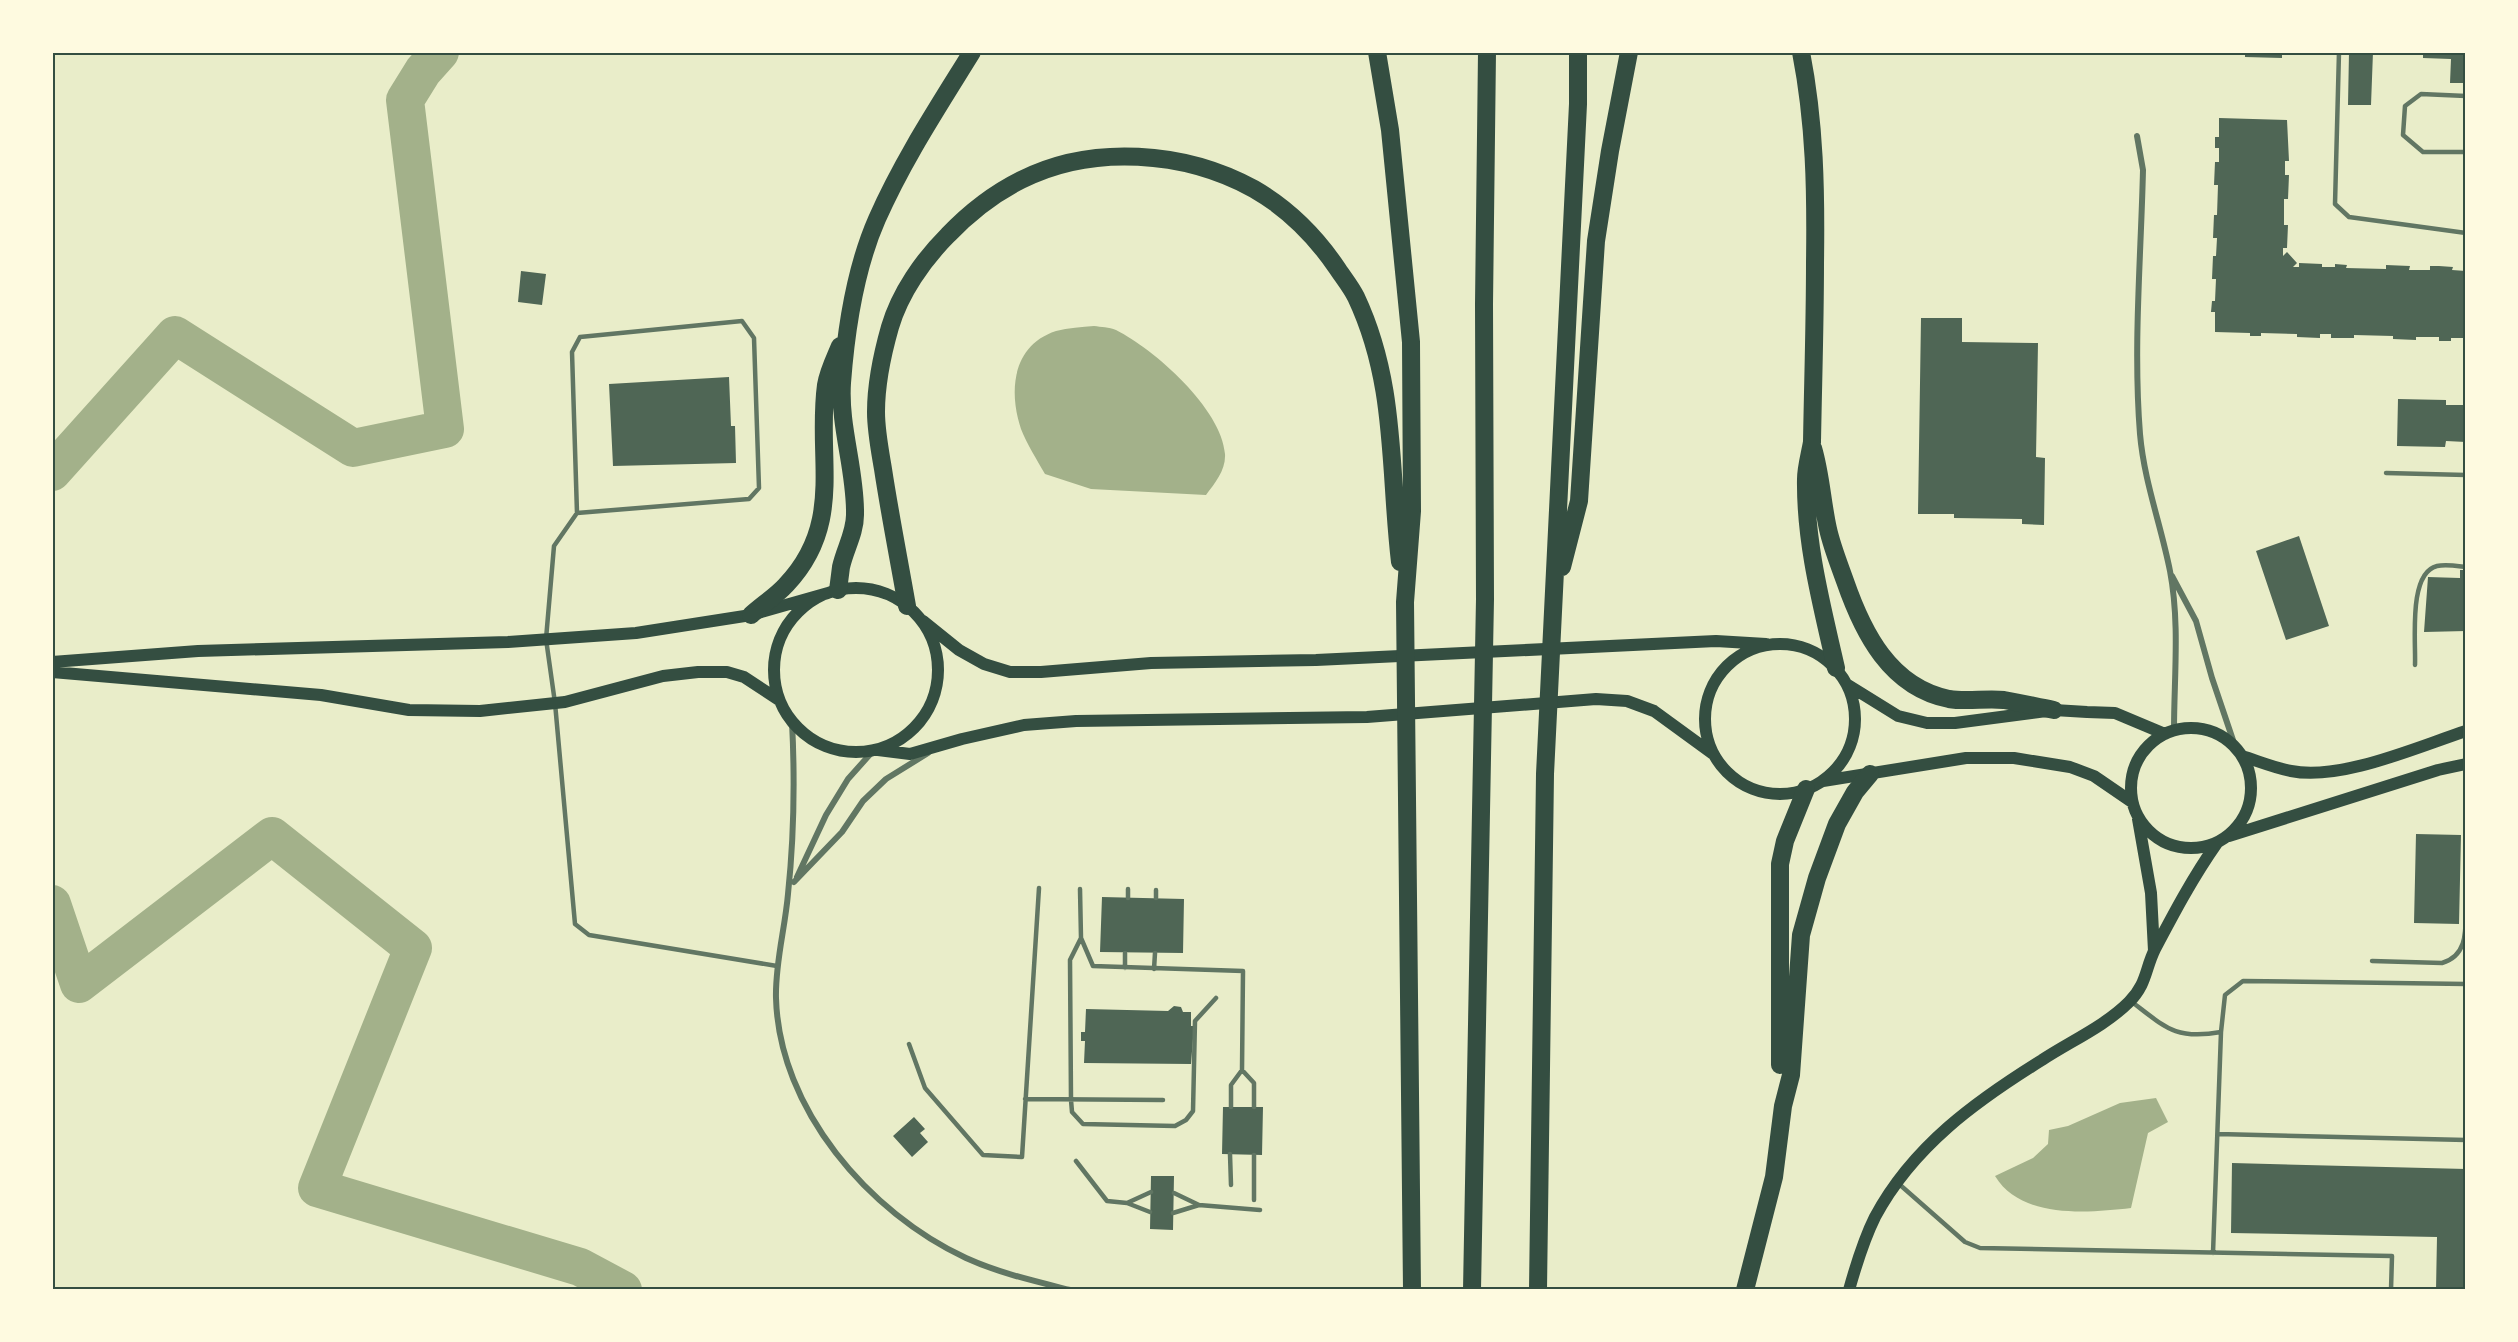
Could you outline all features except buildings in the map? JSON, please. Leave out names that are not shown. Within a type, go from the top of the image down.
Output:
[{"type":"highway","points":[[833,591],[852,534],[855,515],[845,438],[842,386],[849,322],[859,273],[876,221],[902,169],[972,52]]},
{"type":"highway","points":[[1377,52],[1390,130],[1411,342],[1412,511],[1405,602],[1412,1290]]},
{"type":"highway","points":[[1472,1290],[1485,599],[1484,304],[1487,52]]},
{"type":"highway","points":[[1538,1290],[1545,774],[1578,104],[1578,52]]},
{"type":"highway","points":[[1553,595],[1579,501],[1596,241],[1629,52]]},
{"type":"highway","points":[[1801,52],[1815,146],[1812,442],[1806,477],[1807,520],[1820,597],[1836,668]]},
{"type":"highway","points":[[907,606],[887,495],[876,414],[878,377],[891,325],[907,288],[936,247],[972,211],[1021,179],[1074,161],[1123,156],[1174,160],[1214,172],[1254,189],[1291,216],[1321,245],[1355,294],[1373,340],[1385,389],[1394,464],[1395,517],[1405,602]]},
{"type":"highway","points":[[751,615],[786,586],[811,548],[819,530],[826,476],[823,418],[826,382],[849,322]]},
{"type":"highway","points":[[1812,442],[1822,477],[1823,499],[1833,547],[1856,613],[1877,652],[1898,674],[1921,689],[1950,699],[2004,700],[2054,710]]},
{"type":"highway","points":[[1745,1290],[1774,1177],[1784,1106],[1791,1076],[1801,936],[1816,878],[1837,824],[1855,792],[1870,774]]},
{"type":"highway","points":[[1784,1106],[1780,1075],[1780,864],[1785,841],[1813,786]]},
{"type":"main road","points":[[52,662],[198,651],[546,639],[636,633],[751,615],[833,591],[862,588],[886,593],[907,606],[923,621],[974,658],[1010,672],[1041,672],[1151,663],[1316,660],[1716,641],[1792,644],[1816,652],[1836,668],[1848,685],[1854,706],[1855,728],[1849,749],[1838,767],[1813,786]]},
{"type":"main road","points":[[833,591],[805,606],[787,625],[777,649],[774,675],[780,700],[792,722],[808,737],[828,748],[850,752],[875,750],[910,754],[1024,725],[1076,721],[1367,717],[1596,699],[1627,701],[1654,711],[1713,754]]},
{"type":"main road","points":[[875,750],[902,738],[922,720],[934,697],[939,671],[935,645],[923,621]]},
{"type":"main road","points":[[1766,644],[1744,652],[1725,666],[1712,686],[1705,708],[1705,732],[1713,754],[1726,772],[1743,785],[1763,792],[1785,794],[1870,774],[1966,758],[2035,760],[2070,767],[2094,776],[2132,802]]},
{"type":"main road","points":[[52,672],[321,695],[410,710],[480,711],[555,703],[663,676],[698,672],[727,672],[744,678],[780,700]]},
{"type":"main road","points":[[1848,685],[1898,716],[1927,723],[1955,723],[2054,710],[2115,713],[2169,732]]},
{"type":"main road","points":[[2154,952],[2151,893],[2131,788],[2137,762],[2154,741],[2169,732],[2187,728],[2213,732],[2239,751],[2292,771],[2320,773],[2349,768],[2466,731]]},
{"type":"main road","points":[[1849,1290],[1874,1218],[1896,1181],[1926,1146],[1961,1114],[2008,1081],[2089,1032],[2130,1001],[2146,979],[2154,952],[2195,875],[2222,840],[2237,828],[2249,806],[2252,780],[2239,751]]},
{"type":"main road","points":[[2137,815],[2154,836],[2177,847],[2191,849],[2417,777],[2466,764]]},
{"type":"street","points":[[2138,136],[2143,170],[2137,391],[2144,471],[2170,573],[2176,645],[2169,732]]},
{"type":"street","points":[[2170,573],[2196,621],[2212,678],[2239,751]]},
{"type":"street","points":[[792,722],[795,783],[788,897],[777,966],[777,1014],[791,1069],[808,1109],[821,1131],[859,1181],[898,1217],[954,1252],[1010,1275],[1070,1290]]},
{"type":"street","points":[[794,882],[842,832],[863,801],[886,778],[939,746]]},
{"type":"street","points":[[788,897],[830,807],[848,779],[875,750]]},
{"type":"lane","points":[[2339,52],[2335,204],[2349,217],[2466,233]]},
{"type":"lane","points":[[2466,96],[2421,94],[2405,106],[2403,135],[2423,152],[2466,152]]},
{"type":"lane","points":[[577,513],[749,499],[759,488],[754,338],[742,321],[580,337],[572,352],[577,513],[554,546],[546,639],[555,703],[575,924],[589,935],[777,966]]},
{"type":"lane","points":[[2386,472],[2466,475]]},
{"type":"lane","points":[[2415,665],[2417,591],[2423,576],[2436,566],[2466,567]]},
{"type":"lane","points":[[909,1044],[925,1088],[983,1155],[1022,1157],[1039,888]]},
{"type":"lane","points":[[1080,889],[1081,938],[1093,966],[1243,971],[1242,1070],[1231,1085],[1231,1107]]},
{"type":"lane","points":[[1128,890],[1128,898]]},
{"type":"lane","points":[[1156,890],[1156,898]]},
{"type":"lane","points":[[2372,961],[2442,963],[2453,960],[2461,952],[2465,940],[2466,902]]},
{"type":"lane","points":[[1081,938],[1070,960],[1071,1100],[1072,1112],[1083,1124],[1175,1126],[1186,1120],[1193,1111],[1196,1021],[1216,998]]},
{"type":"lane","points":[[1125,953],[1125,968]]},
{"type":"lane","points":[[1154,969],[1155,953]]},
{"type":"lane","points":[[2213,1253],[2221,1032],[2225,995],[2243,981],[2466,984]]},
{"type":"lane","points":[[2130,1001],[2176,1033],[2196,1036],[2221,1032]]},
{"type":"lane","points":[[1242,1070],[1254,1083],[1254,1107]]},
{"type":"lane","points":[[1025,1099],[1163,1100]]},
{"type":"lane","points":[[2218,1134],[2466,1140]]},
{"type":"lane","points":[[1230,1154],[1231,1185]]},
{"type":"lane","points":[[1254,1155],[1254,1200]]},
{"type":"lane","points":[[1076,1161],[1107,1201],[1127,1203],[1150,1212]]},
{"type":"lane","points":[[1896,1181],[1965,1242],[1980,1248],[2392,1256],[2391,1290]]},
{"type":"lane","points":[[1127,1203],[1151,1192]]},
{"type":"lane","points":[[1174,1193],[1199,1205],[1260,1210]]},
{"type":"lane","points":[[1173,1213],[1199,1205]]},
{"type":"shaded area","points":[[1094,326],[1116,330],[1149,351],[1184,382],[1212,418],[1221,437],[1225,460],[1219,476],[1206,495],[1091,489],[1045,474],[1021,429],[1015,399],[1017,371],[1031,347],[1042,338],[1056,331]]},
{"type":"shaded area","points":[[2156,1098],[2168,1122],[2148,1133],[2131,1208],[2075,1211],[2038,1206],[2021,1200],[2007,1190],[1995,1176],[2033,1158],[2048,1144],[2049,1130],[2068,1126],[2120,1103]]},
{"type":"waterway","points":[[52,472],[175,335],[353,448],[445,429],[405,100],[423,71],[440,52]]},
{"type":"waterway","points":[[52,904],[79,984],[272,836],[413,948],[317,1188],[580,1267],[623,1290]]}]
